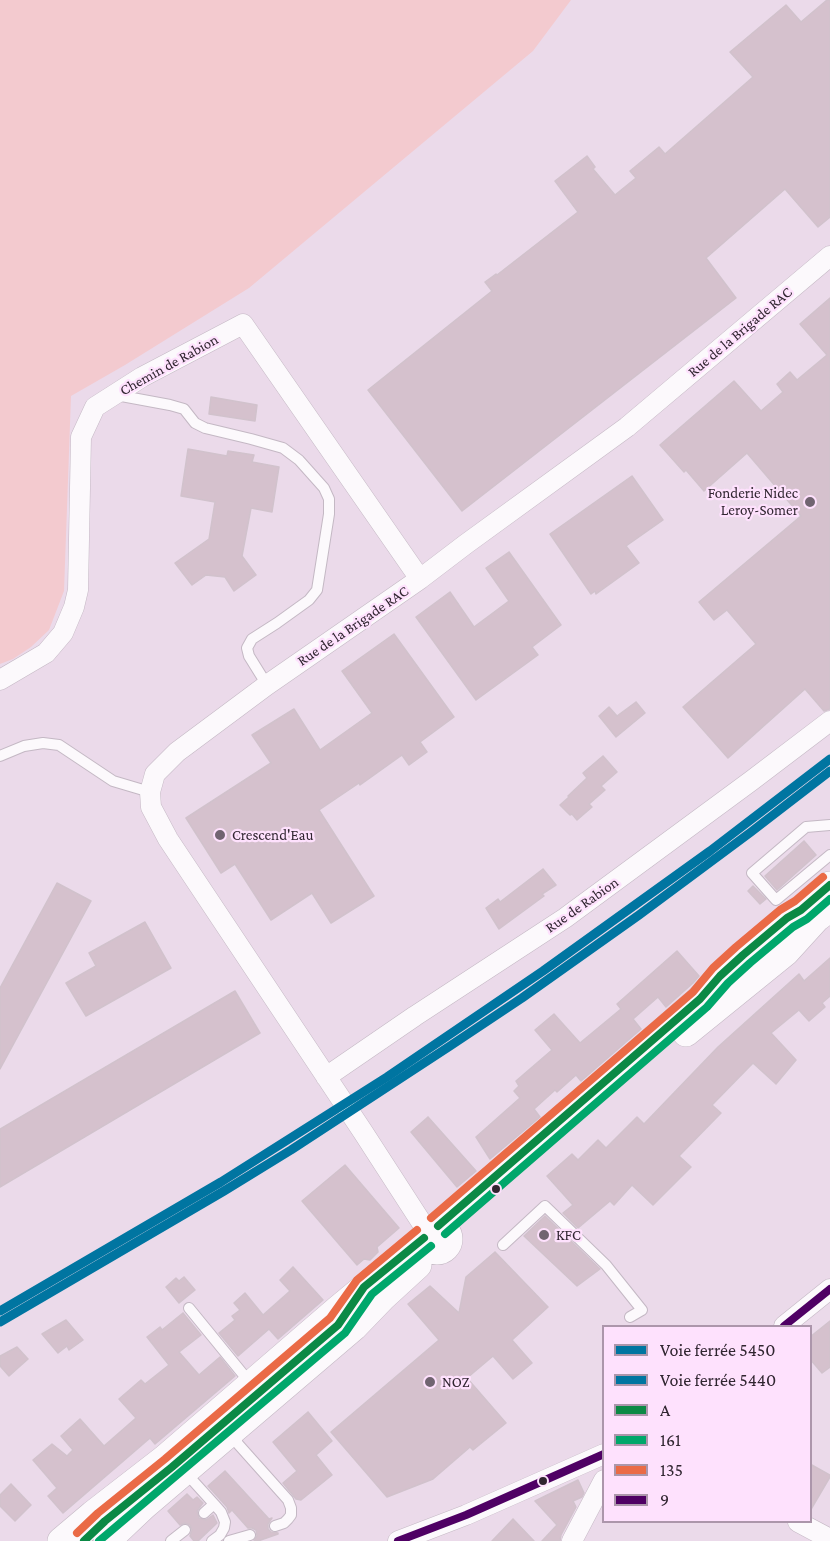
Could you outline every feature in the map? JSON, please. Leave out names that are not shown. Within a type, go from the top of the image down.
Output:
[{"type":"main road","points":[[435,1237],[661,1053],[723,990],[743,955],[782,909],[801,910],[830,885]]},
{"type":"main road","points":[[61,1541],[164,1459],[251,1384],[373,1292],[435,1237],[542,1135],[700,999],[723,990],[786,952],[816,919],[830,908]]},
{"type":"main road","points":[[117,1538],[184,1472],[354,1327],[373,1292]]},
{"type":"street","name":"Rue de la Brigade RAC","points":[[150,792],[155,774],[177,752],[267,685],[420,579],[627,427],[830,255]]},
{"type":"street","name":"Chemin de Rabion","points":[[0,680],[46,653],[63,633],[74,607],[78,590],[81,437],[95,407],[142,377],[243,324],[420,579]]},
{"type":"street","name":"Rue de Rabion","points":[[326,1077],[566,918],[830,721]]},
{"type":"street","points":[[150,792],[151,807],[168,838],[435,1237]]},
{"type":"street","points":[[785,1325],[830,1289]]},
{"type":"street","points":[[398,1541],[466,1515],[602,1454]]},
{"type":"street","points":[[572,1541],[602,1482]]},
{"type":"street","points":[[802,1523],[830,1539]]},
{"type":"lane","points":[[115,394],[170,405],[184,410],[195,423],[205,428],[283,448],[299,460],[324,488],[329,499],[329,514],[317,590],[309,600],[252,639],[248,648],[249,656],[267,685]]},
{"type":"lane","points":[[0,756],[24,746],[43,743],[59,745],[113,781],[150,792]]},
{"type":"lane","points":[[830,825],[806,827],[752,873],[782,909],[830,855]]},
{"type":"lane","points":[[542,1135],[563,1128],[830,897]]},
{"type":"lane","points":[[503,1245],[545,1206],[606,1265],[642,1310],[630,1317]]},
{"type":"lane","points":[[84,1541],[338,1325],[373,1292]]},
{"type":"lane","points":[[338,1325],[373,1292]]},
{"type":"lane","points":[[189,1308],[251,1384]]},
{"type":"lane","points":[[234,1430],[238,1444],[288,1500],[291,1515],[284,1523],[275,1526]]},
{"type":"lane","points":[[184,1472],[221,1512],[225,1522],[224,1528],[213,1541]]},
{"type":"lane","points":[[204,1513],[214,1504]]},
{"type":"lane","points":[[171,1541],[185,1530]]},
{"type":"lane","points":[[229,1541],[250,1535]]},
{"type":"shaded area","points":[[0,0],[571,0],[533,51],[249,288],[71,396],[64,591],[49,630],[31,647],[13,659],[0,664]]},
{"type":"building","points":[[827,0],[830,0],[830,217],[818,227],[785,189],[706,258],[736,298],[462,511],[368,390],[492,291],[485,282],[578,212],[555,181],[587,156],[595,167],[593,169],[615,195],[636,178],[630,171],[659,147],[665,154],[753,77],[730,52],[786,5],[801,22]]},
{"type":"building","points":[[830,298],[830,709],[824,711],[805,689],[728,758],[683,707],[756,644],[727,610],[714,620],[699,602],[801,516],[747,453],[704,491],[660,445],[734,381],[761,411],[783,392],[777,384],[790,372],[797,380],[827,355],[800,324]]},
{"type":"building","points":[[211,397],[257,405],[255,421],[209,414]]},
{"type":"building","points":[[188,449],[227,456],[228,451],[254,455],[252,462],[279,467],[272,512],[251,508],[242,556],[256,575],[234,591],[225,577],[206,575],[192,585],[175,563],[209,539],[215,502],[181,496]]},
{"type":"building","points":[[632,476],[663,520],[626,546],[639,563],[596,594],[595,591],[591,594],[550,534]]},
{"type":"building","points":[[509,552],[561,625],[532,647],[538,655],[476,700],[416,617],[450,592],[474,627],[509,601],[486,568]]},
{"type":"building","points":[[394,634],[454,717],[420,742],[427,752],[409,765],[402,755],[360,785],[359,783],[319,810],[374,896],[331,923],[312,893],[271,920],[235,864],[221,873],[186,818],[271,763],[252,735],[294,709],[320,750],[372,713],[342,671]]},
{"type":"building","points":[[636,702],[645,713],[616,737],[599,716],[609,707],[617,716]]},
{"type":"building","points":[[603,756],[617,772],[601,786],[605,790],[589,804],[592,807],[577,820],[560,805],[587,778],[583,773]]},
{"type":"building","points":[[804,841],[816,855],[777,890],[765,876]]},
{"type":"building","points":[[543,869],[556,885],[499,929],[486,908],[498,899],[500,902]]},
{"type":"building","points":[[57,883],[91,901],[0,1069],[0,988]]},
{"type":"building","points":[[753,886],[766,899],[760,904],[748,891]]},
{"type":"building","points":[[145,922],[171,968],[86,1016],[66,983],[96,966],[89,953]]},
{"type":"building","points":[[677,951],[699,976],[693,983],[666,1007],[658,997],[633,1019],[641,1029],[581,1081],[576,1075],[557,1092],[555,1090],[534,1109],[540,1117],[490,1159],[476,1137],[520,1098],[514,1091],[519,1086],[516,1081],[552,1050],[535,1030],[554,1014],[580,1043],[621,1009],[617,1004]]},
{"type":"building","points":[[830,958],[830,996],[822,1003],[825,1007],[809,1021],[799,1010],[771,1033],[796,1060],[776,1084],[753,1063],[712,1105],[721,1113],[679,1156],[691,1167],[653,1205],[632,1185],[614,1205],[610,1201],[578,1228],[563,1213],[573,1205],[547,1176],[572,1154],[578,1160],[598,1140],[606,1148],[637,1117],[644,1124],[718,1047],[799,974],[804,981]]},
{"type":"building","points":[[235,991],[260,1033],[0,1187],[0,1129]]},
{"type":"building","points":[[428,1117],[476,1171],[457,1187],[411,1132]]},
{"type":"building","points":[[345,1165],[399,1228],[377,1247],[378,1252],[370,1260],[364,1259],[357,1265],[302,1201]]},
{"type":"building","points":[[545,1216],[600,1269],[577,1286],[524,1236]]},
{"type":"building","name":"NOZ","points":[[495,1252],[548,1307],[512,1340],[532,1363],[513,1379],[493,1356],[467,1378],[506,1423],[473,1450],[470,1447],[433,1479],[387,1497],[331,1432],[439,1340],[408,1304],[430,1286],[459,1313],[466,1277]]},
{"type":"building","points":[[293,1267],[323,1300],[278,1339],[269,1329],[238,1356],[219,1333],[235,1320],[232,1316],[240,1310],[234,1303],[245,1293],[263,1315],[290,1291],[280,1280]]},
{"type":"building","points":[[184,1277],[195,1290],[179,1303],[166,1287],[176,1278],[179,1281]]},
{"type":"building","points":[[183,1313],[201,1335],[179,1352],[199,1375],[220,1357],[235,1376],[155,1444],[150,1438],[63,1513],[48,1496],[57,1488],[33,1460],[52,1444],[67,1456],[73,1450],[61,1436],[80,1419],[104,1446],[136,1418],[119,1399],[141,1380],[145,1384],[169,1365],[147,1337],[160,1327],[162,1330]]},
{"type":"building","points":[[66,1320],[83,1340],[69,1350],[67,1346],[58,1353],[42,1334]]},
{"type":"building","points":[[830,1321],[830,1367],[822,1373],[812,1361],[812,1335]]},
{"type":"building","points":[[17,1347],[28,1359],[9,1376],[0,1366],[0,1356]]},
{"type":"building","points":[[308,1412],[332,1441],[316,1455],[332,1475],[301,1500],[296,1499],[283,1483],[297,1471],[273,1442]]},
{"type":"building","points":[[812,1465],[830,1477],[812,1508]]},
{"type":"building","points":[[225,1471],[269,1519],[272,1518],[268,1529],[278,1534],[254,1541],[257,1536],[256,1530],[248,1528],[232,1510],[229,1513],[227,1507],[208,1486]]},
{"type":"building","points":[[578,1480],[584,1493],[582,1497],[573,1501],[576,1507],[560,1541],[542,1541],[557,1525],[535,1501]]},
{"type":"building","points":[[11,1484],[31,1505],[15,1521],[0,1506],[0,1495]]},
{"type":"building","points":[[187,1494],[193,1500],[197,1497],[203,1503],[197,1511],[199,1518],[206,1520],[213,1515],[217,1523],[198,1541],[194,1541],[190,1536],[192,1530],[190,1525],[185,1523],[180,1525],[168,1511]]},
{"type":"building","points":[[513,1519],[534,1541],[492,1541]]},
{"type":"rail line","name":"5450","points":[[0,1311],[221,1182],[387,1077],[543,971],[710,851],[830,759]]},
{"type":"rail line","name":"5440","points":[[0,1322],[291,1150],[450,1046],[639,915],[830,771]]},
{"type":"transit line","name":"135","points":[[431,1218],[693,992],[713,968],[736,947],[823,877]]},
{"type":"transit line","name":"A","points":[[438,1226],[700,999],[743,955],[830,885]]},
{"type":"transit line","name":"161","points":[[445,1234],[707,1007],[750,963],[830,899]]},
{"type":"transit line","name":"135","points":[[77,1533],[330,1318],[357,1280],[417,1230]]},
{"type":"transit line","name":"A","points":[[84,1541],[338,1325],[364,1287],[424,1238]]},
{"type":"transit line","name":"161","points":[[99,1541],[345,1333],[372,1294],[431,1246]]},
{"type":"transit line","name":"9","points":[[785,1325],[830,1289]]},
{"type":"transit line","name":"9","points":[[398,1541],[466,1515],[602,1455]]},
{"type":"place","name":"Fonderie Nidec Leroy-Somer","points":[[810,502]]},
{"type":"place","name":"Crescend'Eau","points":[[220,835]]},
{"type":"place","name":"KFC","points":[[544,1235]]},
{"type":"place","name":"NOZ","points":[[430,1382]]}]
